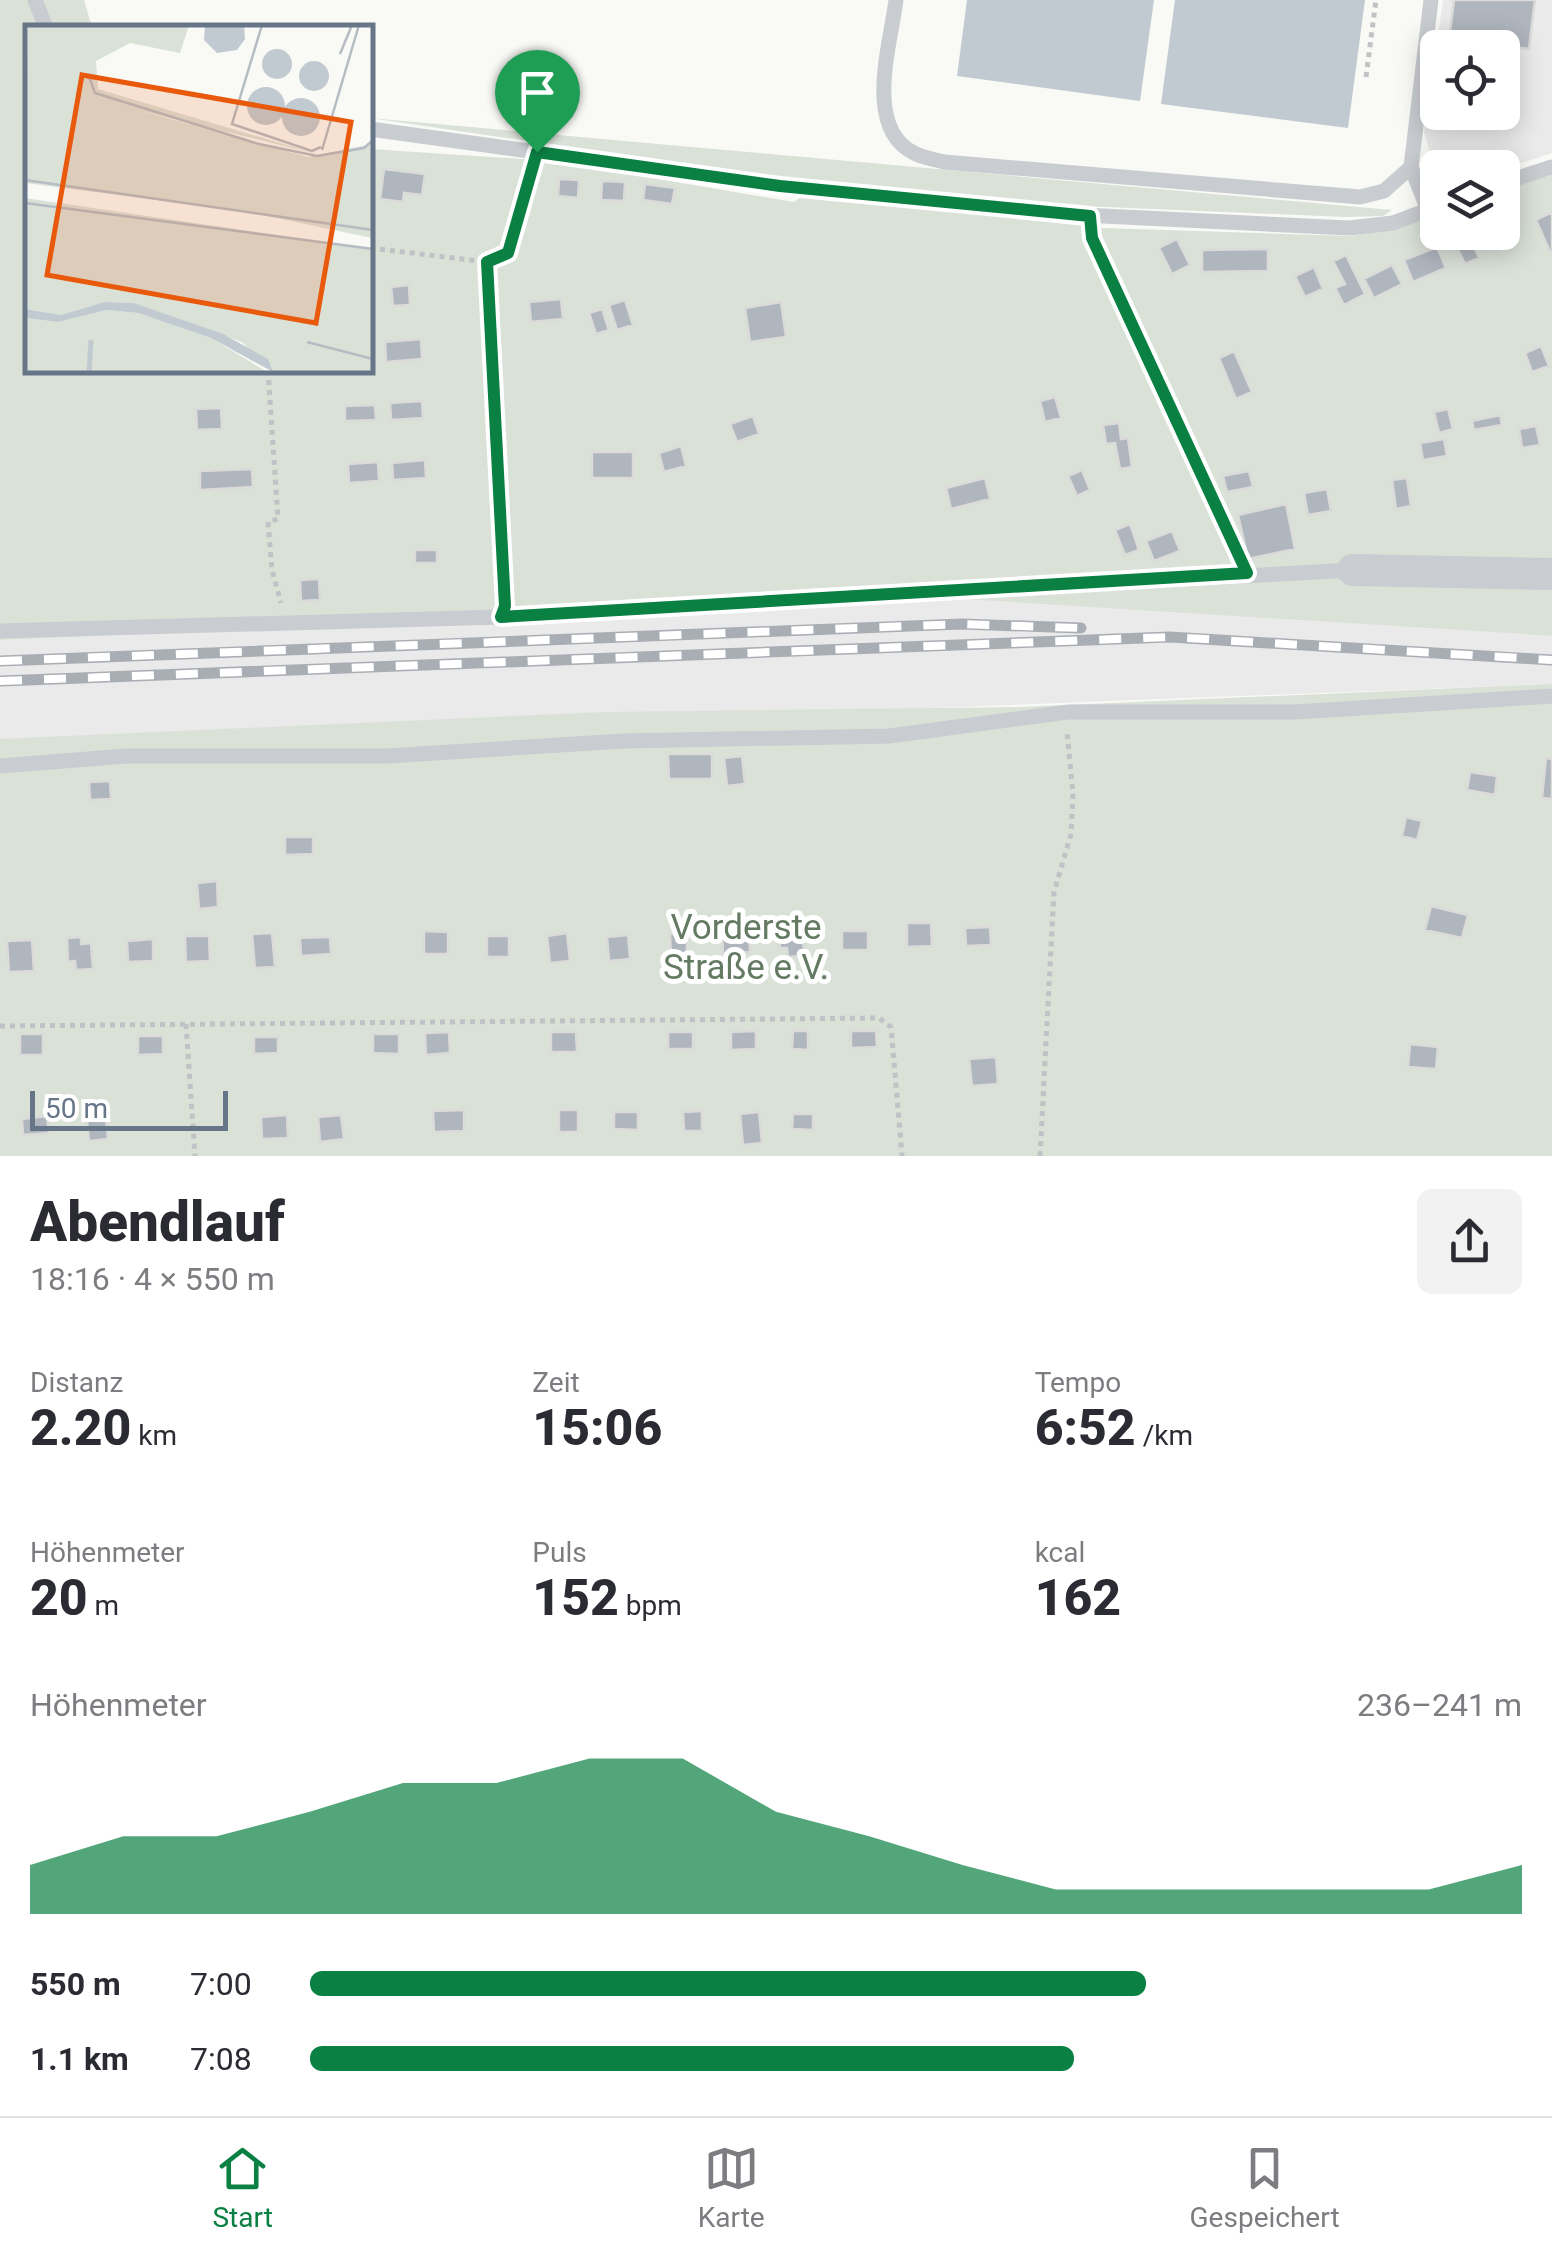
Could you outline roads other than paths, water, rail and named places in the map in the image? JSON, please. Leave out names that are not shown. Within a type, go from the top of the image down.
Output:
[{"type":"street","points":[[1353,570],[1552,574]]},
{"type":"lane","points":[[34,0],[45,25]]},
{"type":"lane","points":[[896,0],[884,93],[888,127],[911,152],[944,162],[1360,197],[1384,191],[1411,167]]},
{"type":"lane","points":[[1420,184],[1411,167],[1431,0]]},
{"type":"lane","points":[[372,128],[780,186],[1090,216],[1349,228],[1393,223],[1420,213]]},
{"type":"lane","points":[[1520,176],[1552,166]]},
{"type":"lane","points":[[0,632],[501,617],[1353,570]]},
{"type":"lane","points":[[0,766],[126,756],[387,756],[623,741],[890,736],[1068,712],[1309,712],[1552,696]]},
{"type":"railway","points":[[0,661],[962,624],[1081,628]]},
{"type":"railway","points":[[0,681],[1170,637],[1552,660]]},
{"type":"park label","name":"Vorderste Straße e.V.","points":[[746,947]]}]
